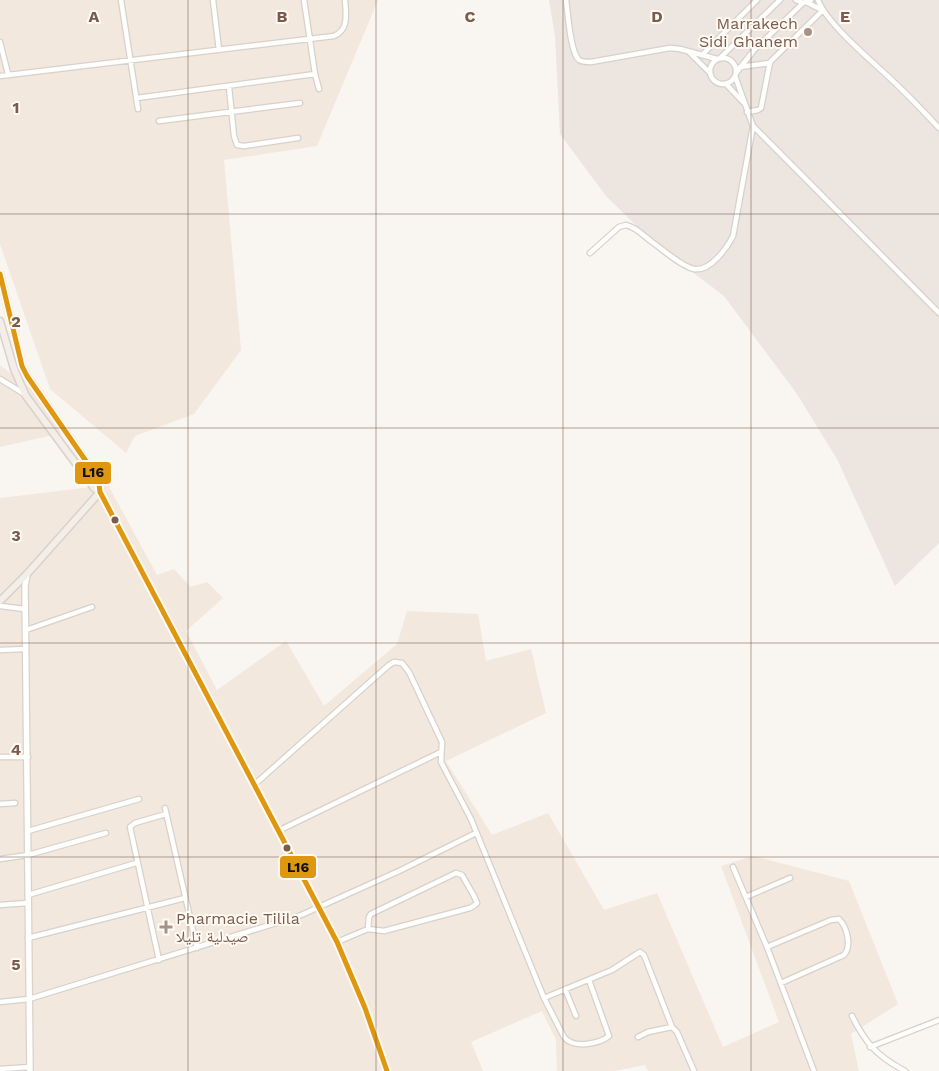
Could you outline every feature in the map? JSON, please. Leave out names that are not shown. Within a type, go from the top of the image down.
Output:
[{"type":"main road","points":[[0,274],[22,366],[88,464],[99,484],[100,492],[27,574],[0,601]]},
{"type":"main road","points":[[0,321],[14,369],[26,396],[94,488],[100,492]]},
{"type":"street","points":[[121,0],[138,109]]},
{"type":"street","points":[[213,0],[219,50]]},
{"type":"street","points":[[304,0],[319,89]]},
{"type":"street","points":[[0,76],[334,36],[342,32],[346,20],[345,0]]},
{"type":"street","points":[[566,0],[573,47],[579,60],[584,62],[670,48],[726,58],[732,61],[753,126],[939,313]]},
{"type":"street","points":[[703,54],[757,0]]},
{"type":"street","points":[[709,72],[712,63],[780,0]]},
{"type":"street","points":[[796,0],[807,2],[822,10],[939,128]]},
{"type":"street","points":[[818,0],[822,10]]},
{"type":"street","points":[[726,84],[731,81],[754,50],[807,2]]},
{"type":"street","points":[[747,112],[761,108],[770,63],[822,10]]},
{"type":"street","points":[[0,42],[8,74],[10,75]]},
{"type":"street","points":[[688,51],[709,72],[711,78],[716,82],[726,84],[744,103]]},
{"type":"street","points":[[740,67],[770,63]]},
{"type":"street","points":[[137,98],[315,74]]},
{"type":"street","points":[[229,87],[235,141],[240,147],[298,138]]},
{"type":"street","points":[[159,121],[300,104]]},
{"type":"street","points":[[590,253],[619,227],[629,225],[692,268],[701,269],[707,266],[725,250],[733,236],[753,126]]},
{"type":"street","points":[[0,379],[26,396]]},
{"type":"street","points":[[100,492],[336,942],[365,1008],[387,1071]]},
{"type":"street","points":[[0,1069],[30,1069],[25,586],[27,574]]},
{"type":"street","points":[[0,606],[26,609]]},
{"type":"street","points":[[26,630],[92,607]]},
{"type":"street","points":[[0,650],[26,649]]},
{"type":"street","points":[[254,785],[394,662],[402,663],[409,672],[442,742],[441,762],[464,804],[544,998],[566,1040],[572,1043],[578,1044],[605,1039],[609,1034],[589,980]]},
{"type":"street","points":[[278,831],[441,752]]},
{"type":"street","points":[[0,757],[28,757]]},
{"type":"street","points":[[28,831],[139,799]]},
{"type":"street","points":[[0,804],[15,803]]},
{"type":"street","points":[[165,808],[197,948]]},
{"type":"street","points":[[159,960],[136,863],[130,825],[166,814]]},
{"type":"street","points":[[0,859],[28,855],[106,833]]},
{"type":"street","points":[[0,1002],[28,999],[299,916],[476,833]]},
{"type":"street","points":[[28,894],[136,863]]},
{"type":"street","points":[[732,867],[767,947],[814,1071]]},
{"type":"street","points":[[336,942],[368,929],[384,931],[470,908],[476,906],[476,900],[462,874],[456,873],[371,914],[368,929]]},
{"type":"street","points":[[746,897],[790,878]]},
{"type":"street","points":[[28,938],[185,898]]},
{"type":"street","points":[[0,905],[28,903]]},
{"type":"street","points":[[767,947],[831,920],[839,919],[843,925],[848,946],[844,955],[781,983]]},
{"type":"street","points":[[544,998],[612,970],[638,952],[642,953],[672,1027],[677,1032],[694,1071]]},
{"type":"street","points":[[565,989],[576,1016]]},
{"type":"street","points":[[852,1016],[870,1047],[891,1064],[905,1071]]},
{"type":"street","points":[[870,1047],[939,1020]]},
{"type":"street","points":[[638,1037],[648,1032],[672,1027]]},
{"type":"shaded area","points":[[0,0],[378,0],[317,146],[224,160],[241,350],[194,414],[135,436],[126,453],[50,389],[0,244]]},
{"type":"shaded area","points":[[549,0],[939,0],[939,543],[895,586],[837,459],[797,394],[724,296],[654,243],[606,196],[560,134],[555,36]]},
{"type":"shaded area","points":[[0,365],[34,391],[62,433],[0,447]]},
{"type":"shaded area","points":[[108,485],[157,575],[174,569],[191,587],[207,582],[223,598],[186,631],[217,690],[286,641],[324,706],[397,644],[407,611],[478,614],[486,661],[531,649],[546,713],[446,761],[492,835],[548,813],[604,910],[657,893],[723,1047],[779,1022],[721,866],[753,856],[849,881],[898,1004],[851,1034],[859,1071],[648,1071],[645,1065],[614,1071],[557,1071],[556,1040],[542,1011],[471,1042],[483,1071],[0,1071],[0,498]]},
{"type":"transit line","name":"L16","points":[[0,274],[22,366],[88,464],[99,484],[100,492],[337,942],[365,1008],[387,1071]]},
{"type":"place","name":"Marrakech Sidi Ghanem","points":[[808,32]]},
{"type":"place","name":"Pharmacie Tilila صيدلية تليلا","points":[[166,927]]}]
